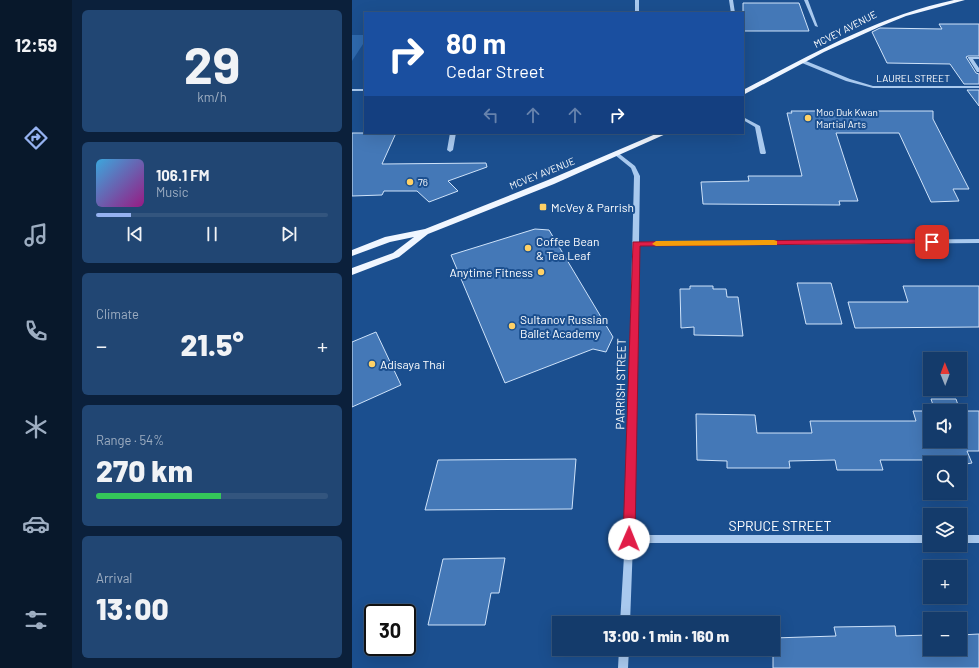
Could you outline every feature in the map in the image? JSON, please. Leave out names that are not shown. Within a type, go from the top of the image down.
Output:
[{"type":"main road","name":"MCVEY AVENUE","points":[[744,93],[891,19],[907,13],[962,0]]},
{"type":"main road","name":"MCVEY AVENUE","points":[[352,253],[388,239],[428,231],[551,182],[662,134]]},
{"type":"main road","name":"MCVEY AVENUE","points":[[352,272],[396,255],[428,231]]},
{"type":"street","points":[[637,0],[637,12]]},
{"type":"street","points":[[731,0],[733,12]]},
{"type":"street","points":[[806,0],[817,26]]},
{"type":"street","points":[[979,58],[970,58],[979,71]]},
{"type":"street","name":"LAUREL STREET","points":[[804,62],[848,80],[873,87],[979,87]]},
{"type":"street","points":[[352,90],[364,90]]},
{"type":"street","points":[[744,119],[756,126],[763,153]]},
{"type":"street","points":[[450,150],[453,134]]},
{"type":"street","name":"PARRISH STREET","points":[[617,154],[633,168],[637,176],[629,539],[625,616]]},
{"type":"street","points":[[636,244],[979,241]]},
{"type":"street","name":"SPRUCE STREET","points":[[629,539],[923,539]]},
{"type":"street","points":[[967,539],[979,539]]},
{"type":"street","points":[[623,668],[624,656]]},
{"type":"shaded area","points":[[352,35],[364,35],[364,43],[352,61]]},
{"type":"building","points":[[743,3],[799,3],[809,31],[744,31]]},
{"type":"building","points":[[939,24],[979,24],[979,56],[966,57],[976,73],[979,74],[979,84],[964,84],[950,64],[887,63],[872,32],[880,28],[942,29]]},
{"type":"building","points":[[967,90],[979,90],[979,106]]},
{"type":"building","points":[[791,111],[933,111],[933,119],[969,189],[953,189],[959,201],[931,202],[899,133],[836,133],[858,201],[839,201],[840,205],[703,204],[701,182],[749,181],[748,176],[802,176],[787,113],[792,113]]},
{"type":"building","points":[[352,133],[396,134],[382,164],[486,163],[487,167],[448,181],[458,191],[429,202],[417,191],[384,191],[382,195],[352,196]]},
{"type":"building","points":[[535,229],[549,230],[613,337],[606,352],[593,349],[505,383],[451,255]]},
{"type":"building","points":[[797,283],[831,283],[842,324],[806,324]]},
{"type":"building","points":[[690,286],[713,286],[713,289],[726,289],[727,297],[738,297],[743,336],[694,335],[694,327],[681,328],[680,289],[690,289]]},
{"type":"building","points":[[903,286],[979,286],[979,327],[855,328],[848,302],[908,302]]},
{"type":"building","name":"Adisaya Thai","points":[[376,332],[401,385],[352,407],[352,342]]},
{"type":"building","points":[[931,399],[956,399],[958,404],[933,404]]},
{"type":"building","points":[[913,411],[923,411],[923,448],[967,448],[967,411],[979,411],[979,451],[967,451],[972,463],[967,464],[967,456],[923,456],[923,460],[880,460],[883,470],[837,470],[835,460],[789,461],[790,468],[727,468],[727,461],[697,460],[696,414],[755,415],[757,433],[812,433],[810,421],[916,421]]},
{"type":"building","points":[[576,459],[572,509],[425,510],[438,460]]},
{"type":"building","points":[[505,558],[499,593],[491,593],[485,625],[428,625],[443,559]]},
{"type":"building","points":[[895,626],[896,636],[923,635],[923,656],[967,656],[967,635],[979,634],[979,668],[773,668],[773,656],[780,656],[780,638],[836,636],[834,627]]},
{"type":"slow traffic","points":[[656,244],[774,243]]},
{"type":"place","name":"Moo Duk Kwan Martial Arts","points":[[808,118]]},
{"type":"place","name":"76","points":[[410,182]]},
{"type":"place","name":"McVey & Parrish","points":[[543,207]]},
{"type":"place","name":"Coffee Bean & Tea Leaf","points":[[528,248]]},
{"type":"place","name":"Anytime Fitness","points":[[541,272]]},
{"type":"place","name":"Sultanov Russian Ballet Academy","points":[[512,326]]},
{"type":"place","name":"Adisaya Thai","points":[[372,364]]},
{"type":"route","points":[[629,539],[636,244],[932,242]]}]
